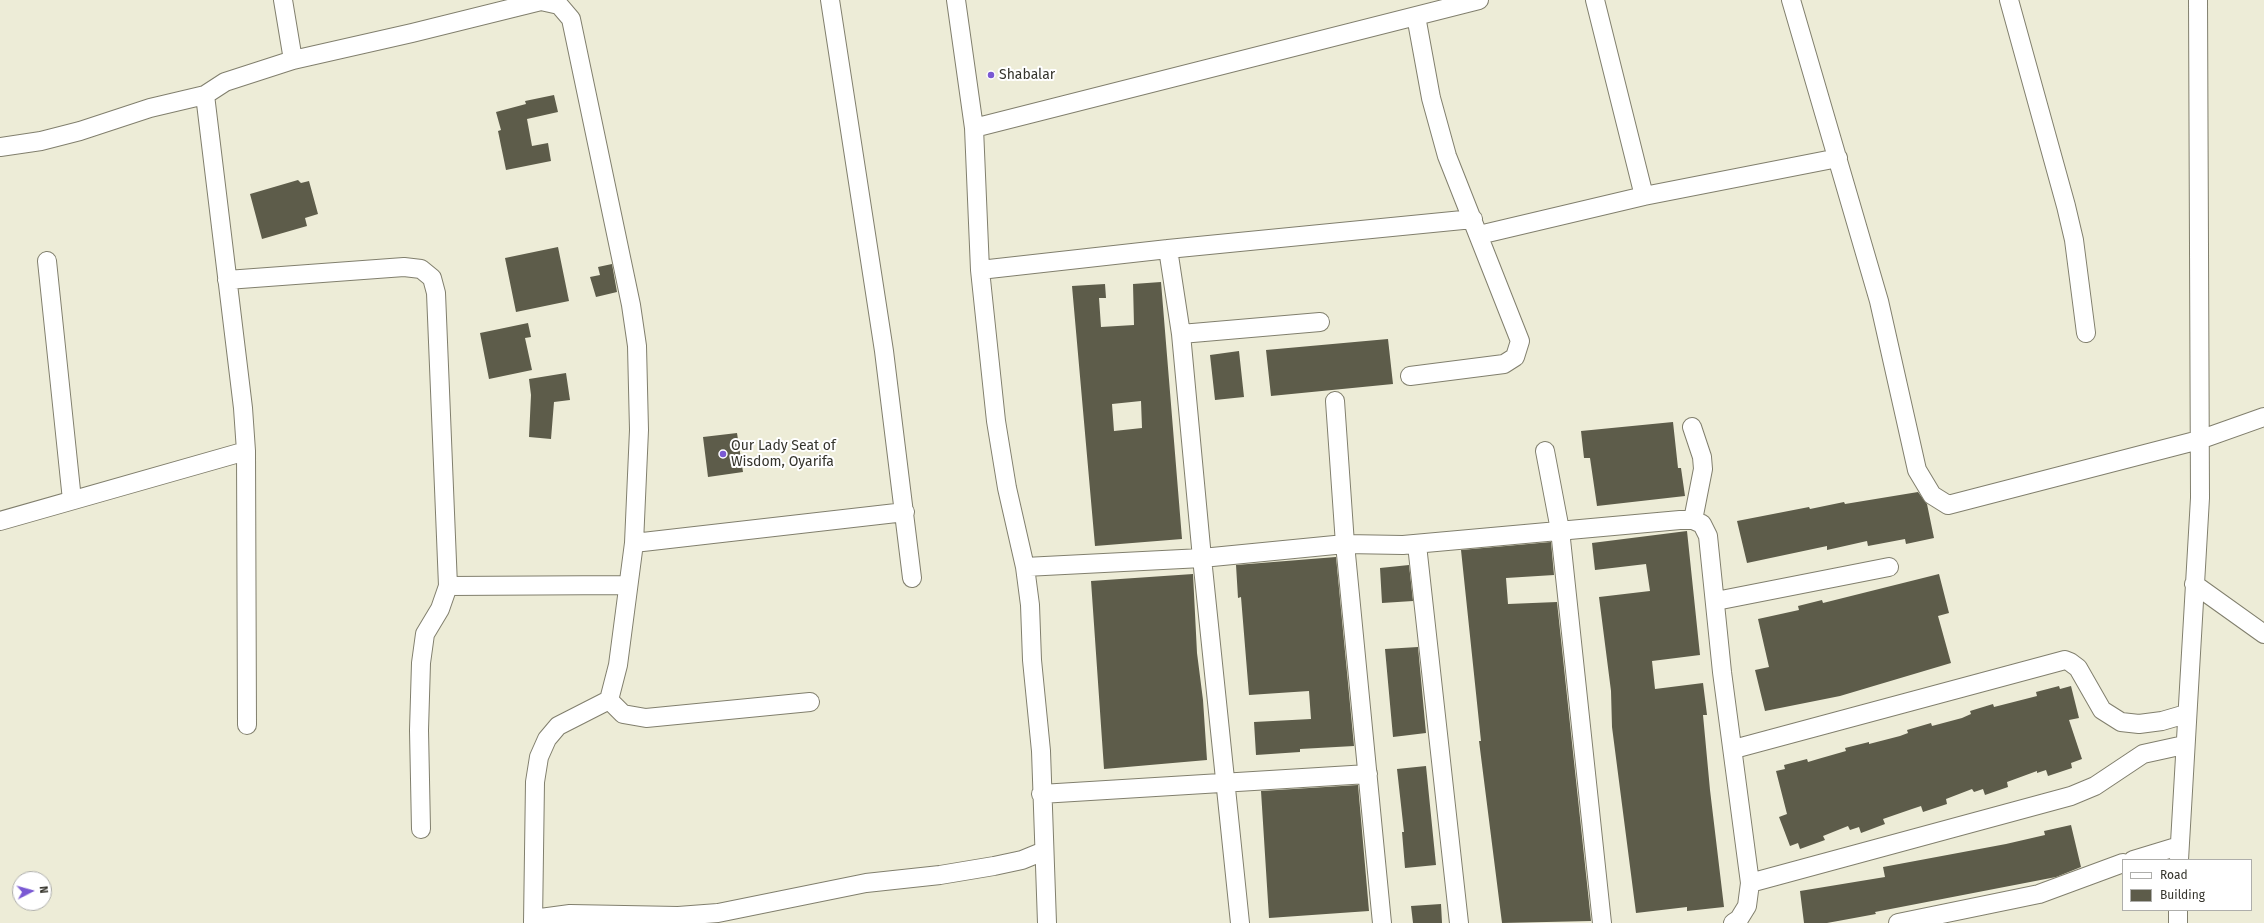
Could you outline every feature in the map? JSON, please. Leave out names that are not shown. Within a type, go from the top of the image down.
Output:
[{"type":"street","points":[[283,0],[293,60]]},
{"type":"street","points":[[830,0],[884,351],[912,578]]},
{"type":"street","points":[[956,0],[974,128],[980,270],[996,421],[1007,488],[1025,567],[1041,751],[1041,794],[1047,923]]},
{"type":"street","points":[[974,128],[1479,0]]},
{"type":"street","points":[[1595,0],[1644,196]]},
{"type":"street","points":[[1791,0],[1879,301],[1917,470],[1932,495],[1948,505],[2199,440],[2264,417]]},
{"type":"street","points":[[2009,0],[2074,240],[2086,333]]},
{"type":"street","points":[[2140,859],[2179,853],[2184,745],[2200,498],[2198,0]]},
{"type":"street","points":[[0,147],[40,141],[74,133],[150,108],[205,95],[225,82],[293,60],[412,33],[541,1],[559,5],[571,19],[631,305],[637,346],[639,430],[634,543],[618,665],[609,700],[558,726],[547,739],[539,757],[535,782],[533,921],[570,914],[678,916],[718,913],[866,883],[940,875],[994,866],[1022,860],[1044,851]]},
{"type":"street","points":[[1410,376],[1504,364],[1515,357],[1520,341],[1447,156],[1431,98],[1416,16]]},
{"type":"street","points":[[205,95],[243,408],[246,451],[247,725]]},
{"type":"street","points":[[980,270],[1168,249],[1476,227],[1838,158]]},
{"type":"street","points":[[1168,249],[1181,334],[1202,558],[1240,923]]},
{"type":"street","points":[[47,261],[72,500]]},
{"type":"street","points":[[227,280],[404,267],[421,269],[432,278],[436,293],[448,586],[440,609],[426,634],[421,663],[419,730],[421,829]]},
{"type":"street","points":[[1181,334],[1320,322]]},
{"type":"street","points":[[1335,401],[1345,544],[1382,923]]},
{"type":"street","points":[[1692,427],[1702,457],[1703,470],[1693,520]]},
{"type":"street","points":[[0,521],[246,451]]},
{"type":"street","points":[[1545,451],[1560,530],[1602,923]]},
{"type":"street","points":[[634,543],[905,512]]},
{"type":"street","points":[[1025,567],[1202,558],[1345,544],[1369,546],[1417,544],[1560,530],[1693,520],[1702,524],[1708,536],[1716,601],[1722,672],[1734,749],[1750,883],[1748,906],[1736,921]]},
{"type":"street","points":[[1417,544],[1459,923]]},
{"type":"street","points":[[1716,601],[1889,567]]},
{"type":"street","points":[[2194,584],[2264,634]]},
{"type":"street","points":[[448,586],[628,585]]},
{"type":"street","points":[[1734,749],[2065,660],[2078,668],[2102,710],[2121,722],[2139,724],[2162,721],[2186,714]]},
{"type":"street","points":[[609,700],[624,714],[646,718],[810,702]]},
{"type":"street","points":[[1750,883],[2071,796],[2095,786],[2143,754],[2184,745]]},
{"type":"street","points":[[1041,794],[1368,774]]},
{"type":"street","points":[[1898,923],[2039,894],[2122,863]]},
{"type":"street","points":[[2178,911],[2178,923]]},
{"type":"building","points":[[554,95],[558,112],[527,119],[532,146],[548,143],[551,161],[506,170],[498,131],[501,130],[496,112],[526,104],[525,101]]},
{"type":"building","points":[[298,180],[301,183],[309,181],[318,214],[305,218],[307,226],[262,239],[250,194]]},
{"type":"building","points":[[558,247],[569,301],[516,312],[505,258]]},
{"type":"building","points":[[612,264],[617,292],[596,297],[590,277],[600,275],[598,267]]},
{"type":"building","points":[[1161,282],[1182,539],[1095,546],[1072,286],[1105,284],[1106,298],[1099,298],[1101,327],[1134,325],[1133,284]],"holes":[[[1141,401],[1142,428],[1114,431],[1112,404]]]},
{"type":"building","points":[[528,323],[531,337],[525,338],[532,370],[489,379],[480,333]]},
{"type":"building","points":[[1388,339],[1393,384],[1271,396],[1266,350]]},
{"type":"building","points":[[1239,351],[1244,397],[1215,400],[1210,355]]},
{"type":"building","points":[[566,373],[570,400],[554,402],[551,439],[529,437],[531,395],[529,379]]},
{"type":"building","points":[[1673,422],[1678,468],[1681,468],[1685,496],[1597,506],[1590,458],[1584,458],[1581,431]]},
{"type":"building","name":"Our Lady Seat of Wisdom, Oyarifa","points":[[737,433],[743,472],[708,477],[703,437]]},
{"type":"building","points":[[1918,492],[1927,504],[1934,538],[1906,544],[1905,539],[1868,546],[1867,541],[1827,550],[1827,546],[1747,563],[1737,521],[1809,507],[1810,509],[1844,502],[1845,504]]},
{"type":"building","points":[[1687,531],[1700,655],[1652,661],[1655,689],[1703,683],[1707,715],[1703,715],[1710,790],[1724,907],[1687,911],[1687,907],[1636,913],[1612,727],[1611,691],[1599,597],[1650,591],[1646,564],[1595,570],[1592,543]]},
{"type":"building","points":[[1551,542],[1554,575],[1506,578],[1508,604],[1557,602],[1591,921],[1502,923],[1479,741],[1481,741],[1461,550]]},
{"type":"building","points":[[1336,557],[1354,746],[1300,749],[1300,752],[1256,755],[1254,722],[1311,719],[1309,691],[1249,695],[1241,597],[1238,598],[1236,565]]},
{"type":"building","points":[[1409,565],[1413,601],[1382,603],[1380,568]]},
{"type":"building","points":[[1193,574],[1197,653],[1203,700],[1207,760],[1104,769],[1091,581]]},
{"type":"building","points":[[1939,574],[1949,613],[1938,616],[1951,663],[1840,696],[1765,711],[1755,670],[1769,667],[1758,619],[1799,610],[1798,606],[1822,600],[1823,603]]},
{"type":"building","points":[[1418,647],[1426,733],[1393,737],[1385,649]]},
{"type":"building","points":[[2059,686],[2060,689],[2071,686],[2079,718],[2069,720],[2082,759],[2071,763],[2072,768],[2048,776],[2046,770],[2037,773],[2037,771],[2007,782],[2008,787],[1985,795],[1983,789],[1974,792],[1972,789],[1946,799],[1947,804],[1923,812],[1921,806],[1883,819],[1885,824],[1861,833],[1859,827],[1850,830],[1848,826],[1823,836],[1825,840],[1800,849],[1798,843],[1790,846],[1779,817],[1787,814],[1776,771],[1785,769],[1784,765],[1807,759],[1808,762],[1846,751],[1845,748],[1869,742],[1869,744],[1900,736],[1908,733],[1907,730],[1931,723],[1932,726],[1962,718],[1971,714],[1970,711],[1993,704],[1994,707],[2037,696],[2036,692]]},
{"type":"building","points":[[1426,766],[1436,865],[1405,868],[1402,832],[1404,832],[1397,769]]},
{"type":"building","points":[[1358,785],[1369,911],[1269,918],[1261,791]]},
{"type":"building","points":[[2071,825],[2081,867],[2056,877],[1875,912],[1876,914],[1827,923],[1804,923],[1800,891],[1885,877],[1883,867],[2006,844],[2045,835],[2044,831]]},
{"type":"building","points":[[1441,904],[1442,923],[1413,923],[1411,906]]},
{"type":"place","name":"Shabalar","points":[[991,75]]},
{"type":"place","name":"Our Lady Seat of Wisdom, Oyarifa","points":[[723,454]]}]
